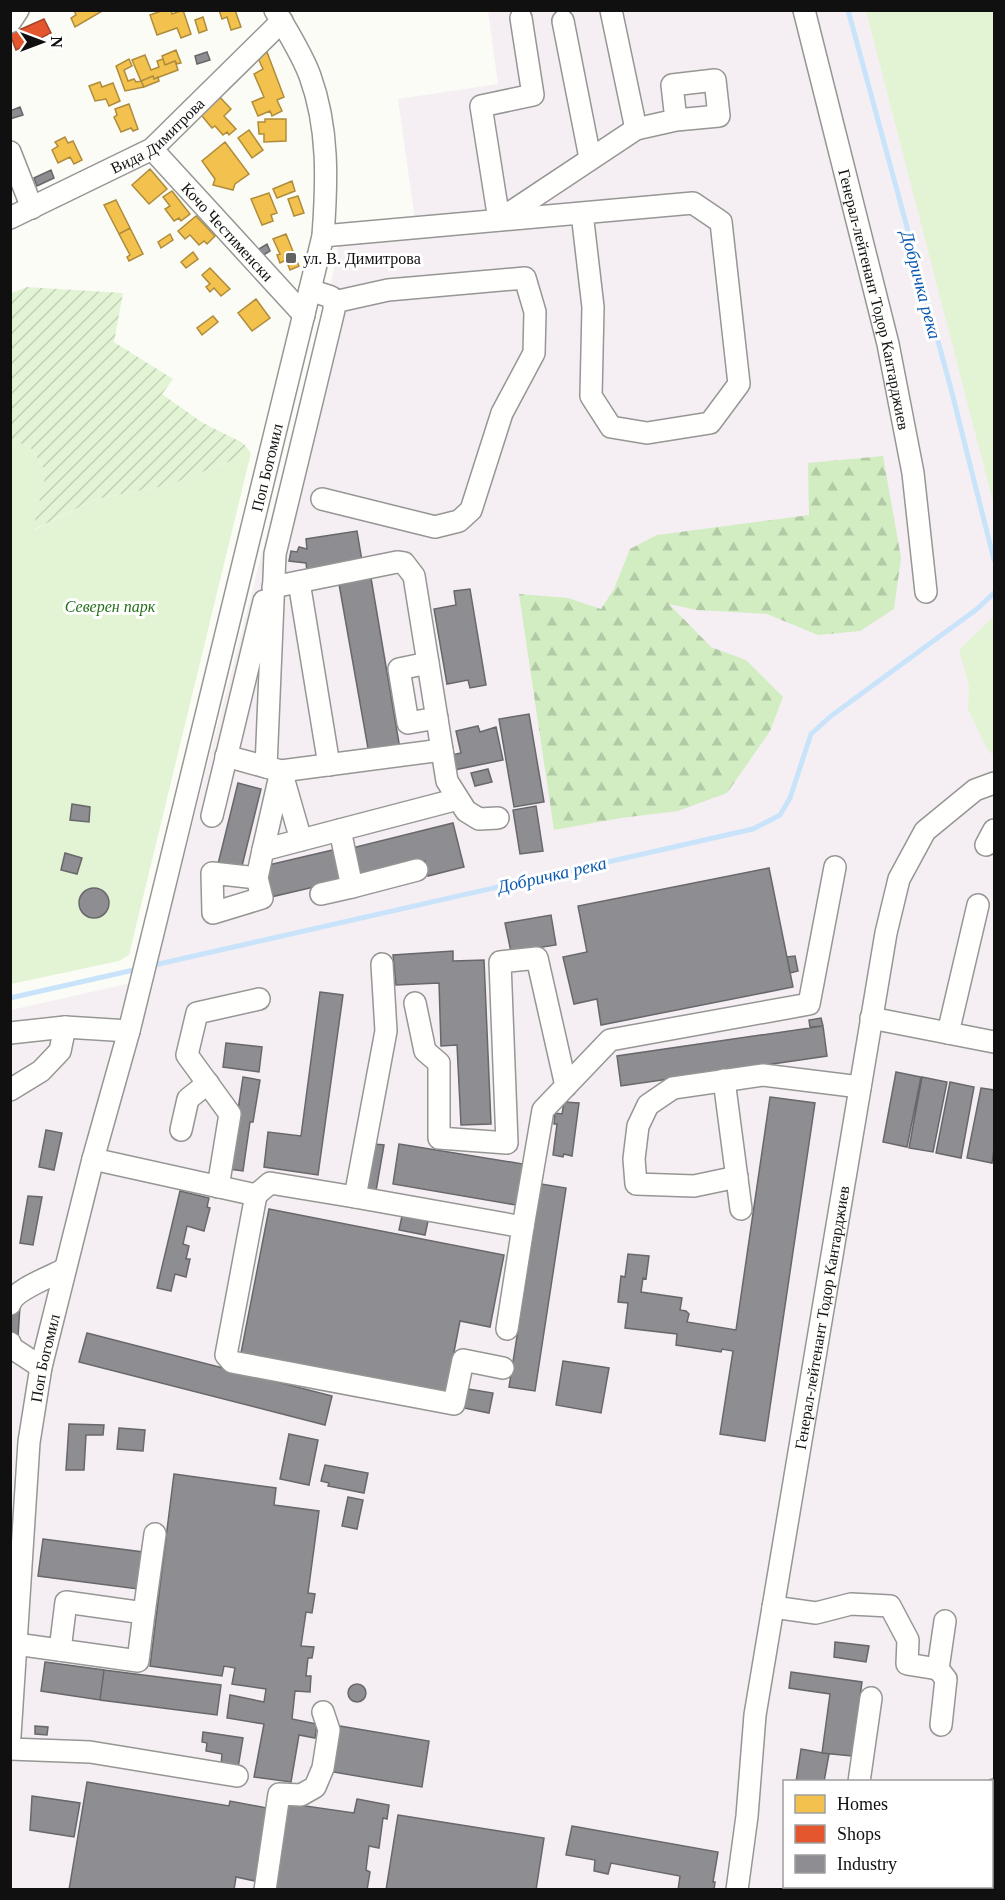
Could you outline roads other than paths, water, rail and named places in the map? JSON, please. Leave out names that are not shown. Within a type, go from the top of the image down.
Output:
[{"type":"street","points":[[10,22],[18,10]]},
{"type":"street","points":[[611,10],[636,129]]},
{"type":"street","name":"Генерал-лейтенант Тодор Кантарджиев","points":[[804,10],[888,345],[913,473],[926,592]]},
{"type":"street","name":"Вида Димитрова","points":[[10,218],[152,149],[279,16]]},
{"type":"street","name":"Поп Богомил","points":[[10,1736],[29,1442],[42,1367],[93,1159],[129,1031],[323,236],[327,182],[324,131],[310,75],[279,16]]},
{"type":"street","points":[[500,220],[481,106],[533,95],[521,18]]},
{"type":"street","points":[[563,21],[590,159]]},
{"type":"street","points":[[500,220],[636,129],[676,120]]},
{"type":"street","name":"Кочо Честименски","points":[[152,149],[304,315]]},
{"type":"street","points":[[10,152],[32,208]]},
{"type":"street","points":[[323,236],[693,202],[721,222],[739,384],[710,423],[647,433],[610,427],[591,396],[593,307],[582,213]]},
{"type":"street","points":[[322,499],[435,527],[459,521],[471,510],[502,413],[534,353],[535,312],[525,278],[388,290],[334,302]]},
{"type":"street","points":[[212,816],[334,302],[331,297],[310,290]]},
{"type":"street","points":[[257,878],[273,769],[275,554]]},
{"type":"street","points":[[273,587],[397,562],[404,563],[414,576],[447,781],[466,811],[479,819],[498,818]]},
{"type":"street","points":[[299,582],[329,765]]},
{"type":"street","points":[[428,663],[399,669],[408,723],[437,718]]},
{"type":"street","points":[[226,756],[273,769],[329,765],[442,750]]},
{"type":"street","points":[[273,769],[301,840]]},
{"type":"street","name":"Генерал-лейтенант Тодор Кантарджиев","points":[[737,1890],[747,1816],[754,1716],[886,933],[899,879],[925,831],[975,790],[992,784]]},
{"type":"street","points":[[262,850],[458,799]]},
{"type":"street","points":[[340,830],[352,886]]},
{"type":"street","points":[[415,1003],[425,1051],[439,1063],[439,1138],[507,1143],[543,1110],[610,1040],[808,1004],[835,867]]},
{"type":"street","points":[[321,894],[417,870]]},
{"type":"street","points":[[948,1033],[978,906]]},
{"type":"street","points":[[507,1143],[500,962],[537,958],[566,1086]]},
{"type":"street","points":[[355,1197],[386,1031],[382,964]]},
{"type":"street","points":[[218,1187],[230,1114],[187,1055],[197,1013],[259,999]]},
{"type":"street","points":[[871,1017],[994,1042]]},
{"type":"street","points":[[10,1033],[64,1028],[129,1031]]},
{"type":"street","points":[[10,1090],[41,1071],[60,1051],[64,1028]]},
{"type":"street","points":[[737,1177],[694,1186],[636,1184],[634,1159],[638,1126],[648,1106],[673,1089],[763,1075],[860,1087]]},
{"type":"street","points":[[724,1080],[741,1209]]},
{"type":"street","points":[[181,1130],[188,1099],[208,1083]]},
{"type":"street","points":[[507,1329],[543,1110]]},
{"type":"street","points":[[93,1159],[256,1195]]},
{"type":"street","points":[[503,1368],[463,1360],[454,1404],[232,1362],[225,1355],[256,1195],[270,1183],[522,1227]]},
{"type":"street","points":[[10,1304],[12,1299],[37,1283],[65,1269]]},
{"type":"street","points":[[10,1282],[37,1283],[50,1287],[59,1295]]},
{"type":"street","points":[[10,1343],[12,1348],[42,1367]]},
{"type":"street","points":[[16,1644],[138,1661],[155,1534]]},
{"type":"street","points":[[60,1650],[66,1602],[144,1613]]},
{"type":"street","points":[[773,1607],[816,1613],[851,1604],[890,1606],[908,1640],[907,1664],[938,1670],[946,1679],[941,1725]]},
{"type":"street","points":[[938,1670],[945,1621]]},
{"type":"street","points":[[859,1780],[871,1698]]},
{"type":"street","points":[[265,1890],[279,1794],[301,1795],[315,1787],[323,1768],[329,1730],[323,1713]]},
{"type":"street","points":[[10,1749],[90,1752],[237,1776]]},
{"type":"waterway","name":"Добричка река","points":[[848,10],[951,389],[994,560]]},
{"type":"waterway","name":"Добричка река","points":[[150,966],[753,829],[780,815],[790,798],[811,734],[831,716],[977,609],[994,593]]},
{"type":"waterway","name":"Добричка река","points":[[10,998],[138,969]]},
{"type":"place","name":"ул. В. Димитрова","points":[[291,258]]},
{"type":"park label","name":"Северен парк","points":[[110,606]]}]
